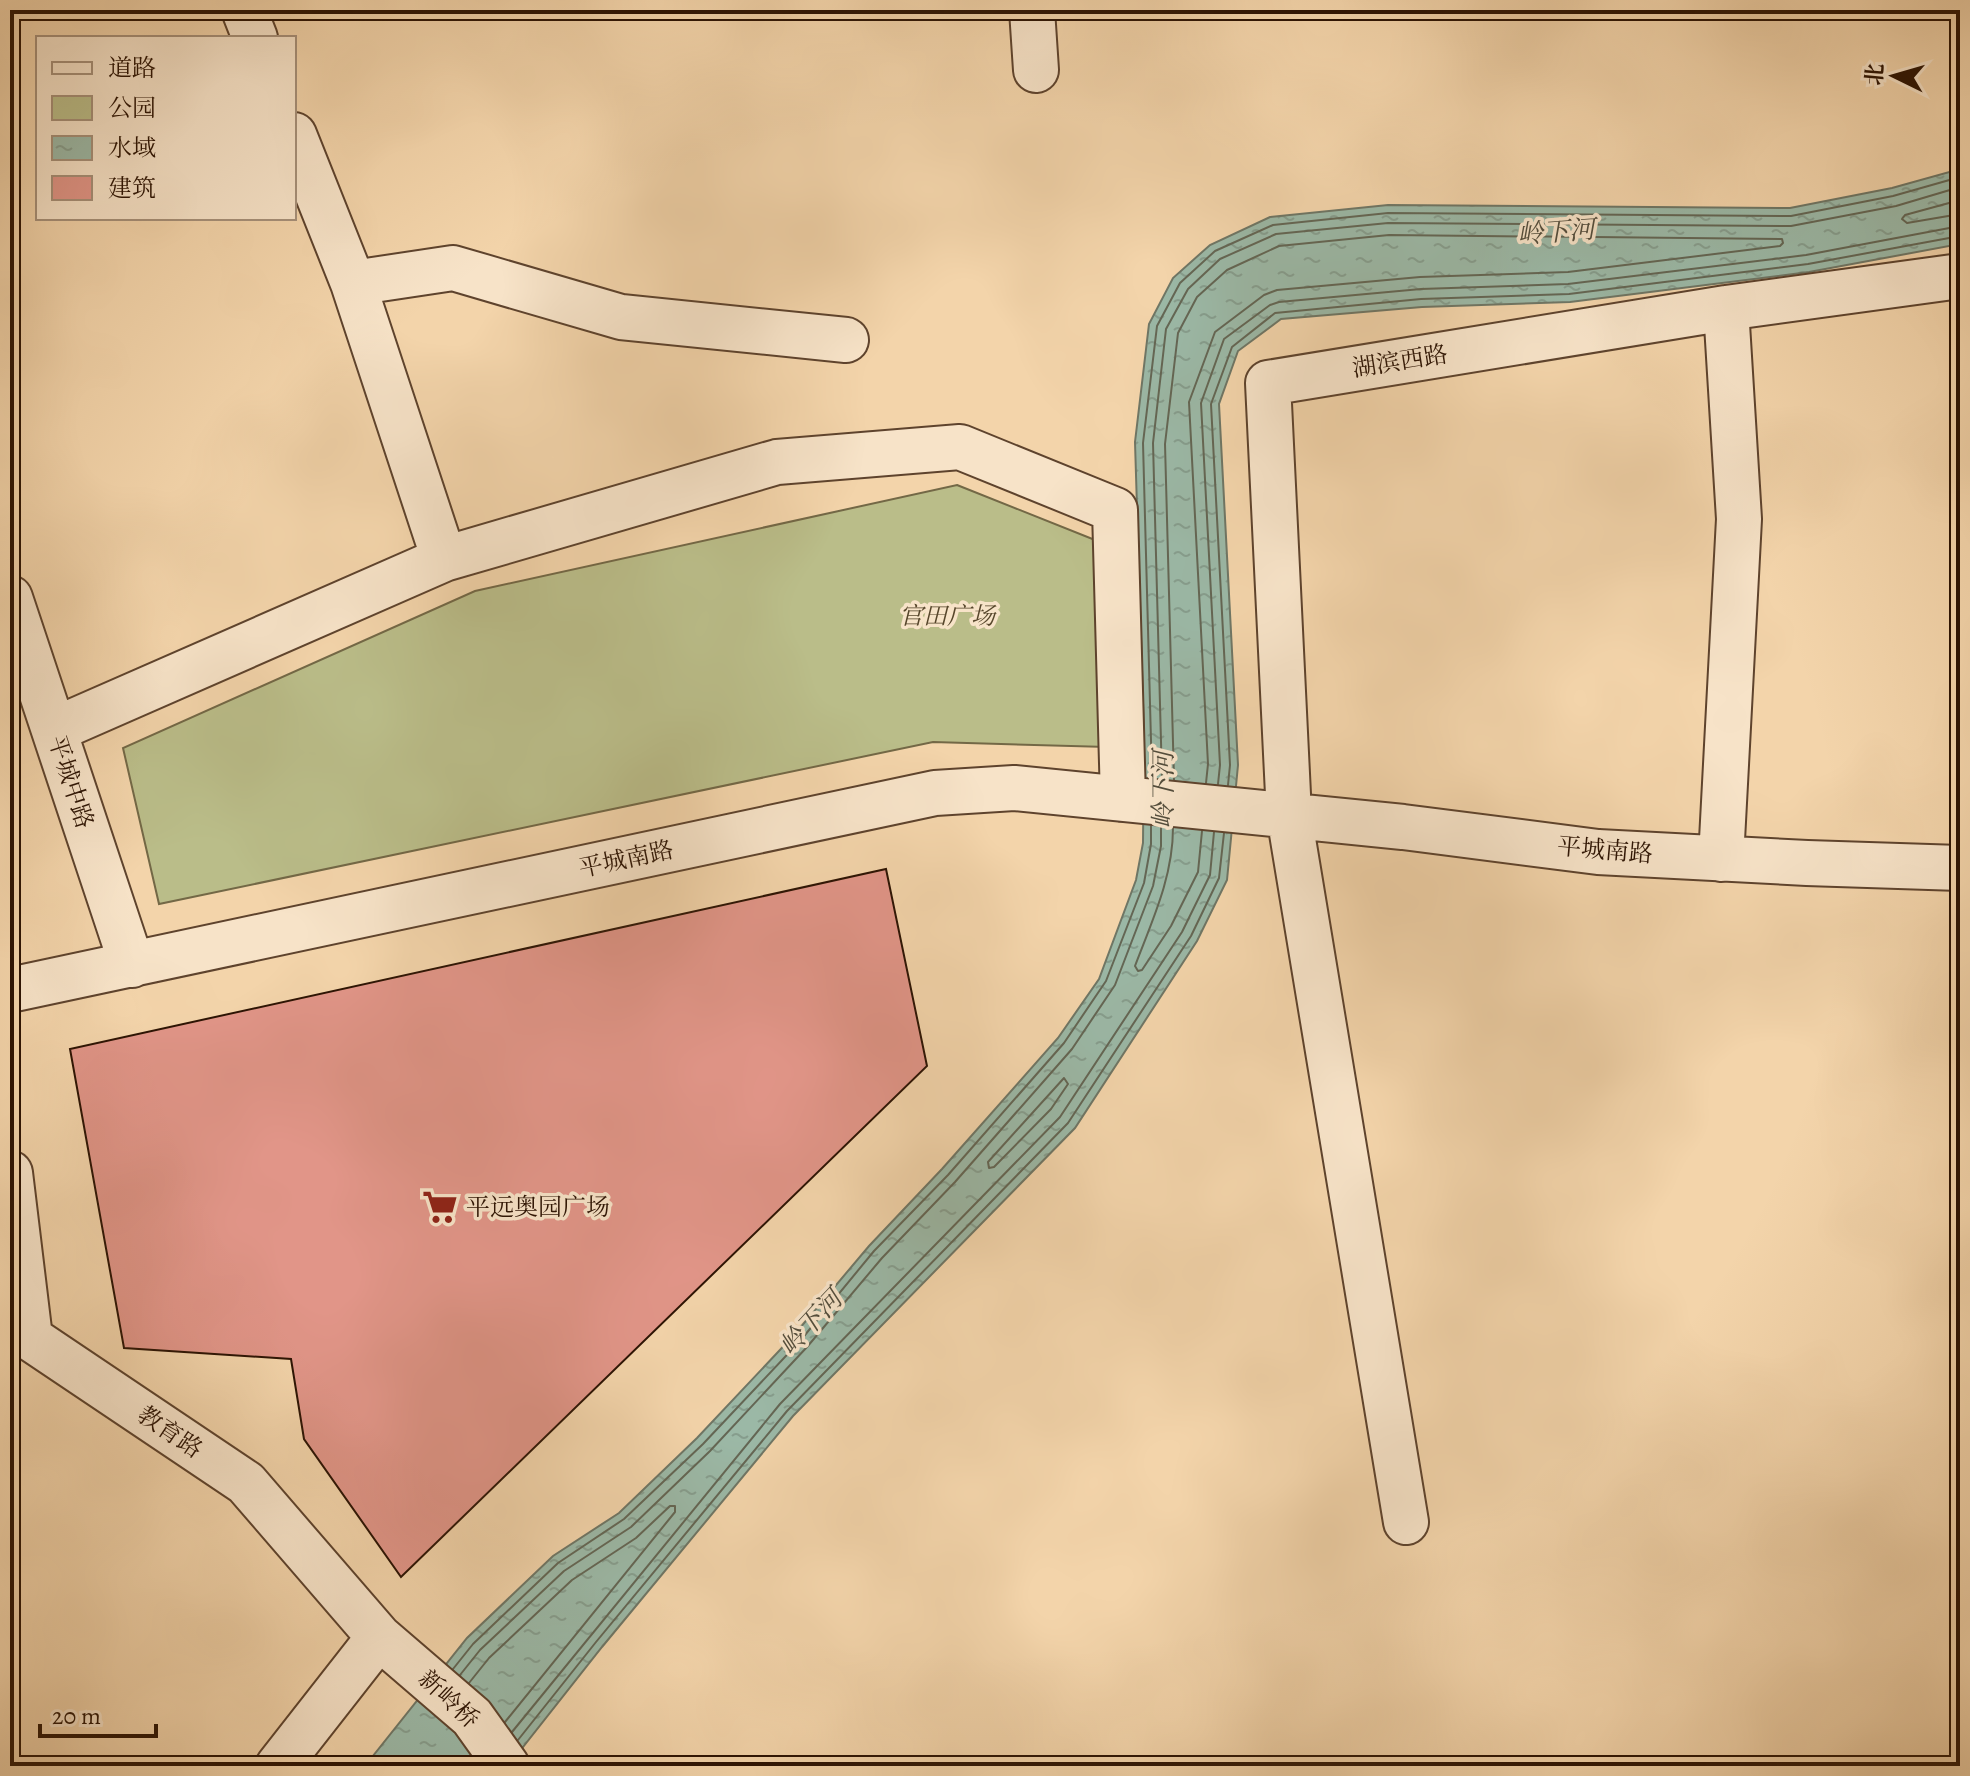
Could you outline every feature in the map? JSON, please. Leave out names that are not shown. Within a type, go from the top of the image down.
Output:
[{"type":"street","points":[[244,10],[254,36]]},
{"type":"street","points":[[1032,10],[1036,70]]},
{"type":"street","points":[[296,140],[353,283],[444,559]]},
{"type":"street","points":[[353,283],[453,268],[621,317],[846,340]]},
{"type":"street","name":"湖滨西路","points":[[1270,814],[1268,383],[1726,308],[1960,276]]},
{"type":"street","points":[[1721,859],[1739,519],[1726,308]]},
{"type":"street","points":[[54,730],[444,559],[777,462],[960,447],[1115,510],[1123,799]]},
{"type":"street","name":"平城中路","points":[[10,598],[132,965]]},
{"type":"street","name":"平城南路","points":[[10,990],[935,793],[1014,788],[1403,827],[1598,852],[1960,868]]},
{"type":"street","points":[[1270,814],[1406,1522]]},
{"type":"street","name":"教育路","points":[[10,1173],[20,1346],[246,1483],[394,1649]]},
{"type":"street","points":[[278,1766],[394,1649]]},
{"type":"street","name":"新岭桥","points":[[394,1649],[472,1717],[498,1752]]},
{"type":"green space","name":"官田广场","points":[[957,485],[1095,540],[1107,747],[933,742],[159,904],[123,748],[475,591]]},
{"type":"water","name":"岭下河","points":[[1960,169],[1960,244],[1809,272],[1570,302],[1422,307],[1281,319],[1238,351],[1219,404],[1238,765],[1227,880],[1197,941],[1075,1128],[793,1416],[508,1766],[365,1766],[467,1638],[553,1556],[619,1513],[697,1438],[794,1335],[869,1246],[1058,1038],[1099,979],[1136,880],[1143,843],[1144,735],[1135,442],[1149,324],[1173,278],[1210,245],[1270,217],[1388,205],[1790,208],[1892,188]]},
{"type":"building","name":"平远奥园广场","points":[[886,869],[927,1066],[401,1577],[304,1439],[291,1359],[124,1348],[70,1049]]},
{"type":"place","name":"平远奥园广场","points":[[440,1207]]}]
